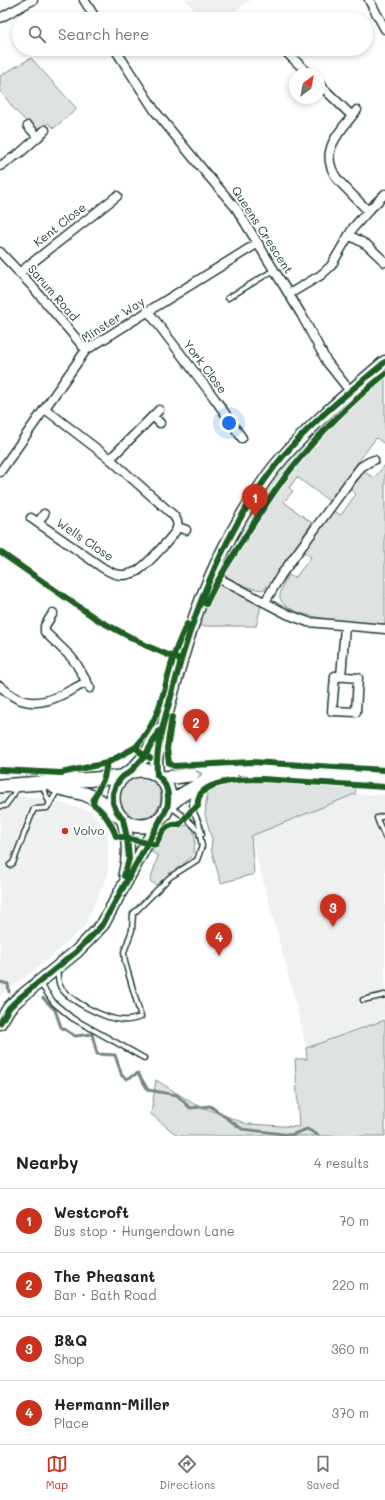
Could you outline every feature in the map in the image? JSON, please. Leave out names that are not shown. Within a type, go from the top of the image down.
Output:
[{"type":"main road","points":[[0,1023],[9,1008],[17,1000],[80,949],[94,934],[106,918],[166,810],[169,800],[168,790],[159,776],[156,759],[165,720],[180,660],[200,603],[234,529],[276,465],[309,429],[385,362]]},
{"type":"main road","points":[[120,892],[129,859],[128,838],[121,817],[114,803],[113,793],[116,785],[145,756],[165,720]]},
{"type":"main road","points":[[0,786],[126,775],[143,770],[159,776],[192,776],[232,768],[385,778]]},
{"type":"main road","points":[[41,783],[85,794],[100,802],[131,824],[141,825],[155,822],[177,797],[202,784],[231,774],[263,770]]},
{"type":"street","points":[[0,18],[34,0]]},
{"type":"street","points":[[84,0],[92,12]]},
{"type":"street","points":[[369,0],[385,29]]},
{"type":"street","name":"Queens Crescent","points":[[120,56],[155,111],[228,198],[275,270],[327,362],[350,392]]},
{"type":"street","points":[[290,56],[303,68]]},
{"type":"street","points":[[325,89],[355,113],[334,141],[329,155],[334,175],[368,211]]},
{"type":"street","points":[[28,126],[38,137]]},
{"type":"street","points":[[0,166],[20,153],[46,130]]},
{"type":"street","points":[[289,294],[331,266],[349,235],[368,211],[385,194]]},
{"type":"street","name":"Kent Close","points":[[19,273],[117,196]]},
{"type":"street","points":[[349,235],[367,245],[385,262]]},
{"type":"street","name":"Minster Way","points":[[0,472],[86,350],[258,244]]},
{"type":"street","name":"Sarum Road","points":[[0,252],[86,350]]},
{"type":"street","name":"York Close","points":[[148,311],[242,438]]},
{"type":"street","points":[[45,409],[110,459],[172,514],[177,521],[178,527],[186,530]]},
{"type":"street","points":[[110,459],[156,413],[160,423]]},
{"type":"street","points":[[230,436],[237,431]]},
{"type":"street","points":[[265,602],[289,564],[347,485],[361,467],[374,460]]},
{"type":"street","points":[[38,523],[44,514]]},
{"type":"street","name":"Wells Close","points":[[30,518],[103,568],[112,573],[122,575],[132,574],[140,569],[173,535],[178,527]]},
{"type":"street","points":[[212,575],[287,614],[308,622],[385,629]]},
{"type":"street","points":[[0,686],[14,697],[21,700],[36,702],[50,700],[88,685],[71,657],[45,632],[45,626],[53,613]]},
{"type":"street","points":[[341,677],[345,626]]},
{"type":"street","points":[[335,676],[341,677],[358,678],[356,712],[332,711],[335,676]]},
{"type":"lane","points":[[228,298],[275,270]]},
{"type":"lane","points":[[41,783],[50,804]]},
{"type":"lane","points":[[57,967],[60,986],[68,995],[82,1004],[110,1018],[123,1021],[141,1017],[125,962],[124,952],[132,930],[133,914],[170,877],[196,860],[202,846],[203,838],[202,828],[191,806],[192,797],[202,784]]},
{"type":"lane","points":[[0,806],[4,806],[14,794],[16,785]]},
{"type":"lane","points":[[10,865],[13,863],[34,809],[47,808],[60,788]]},
{"type":"lane","points":[[166,810],[186,818],[199,832],[202,846]]},
{"type":"lane","points":[[385,816],[377,818],[380,829],[384,833],[385,837]]},
{"type":"lane","points":[[39,981],[54,1003],[72,1018],[144,1058]]},
{"type":"lane","points":[[363,1000],[385,995]]},
{"type":"shaded area","points":[[186,0],[251,0],[233,12],[195,12]]},
{"type":"shaded area","points":[[31,58],[77,109],[54,128],[48,123],[40,128],[30,125],[18,114],[0,91],[0,76]]},
{"type":"shaded area","points":[[385,369],[385,444],[376,438],[329,501],[297,477],[289,488],[293,491],[284,502],[312,523],[269,585],[263,590],[242,585],[223,574],[221,568],[243,523],[288,460],[328,417]]},
{"type":"shaded area","points":[[385,465],[385,624],[327,619],[311,616],[285,606],[280,598],[280,595],[281,589],[288,575],[295,578],[311,557],[303,551],[333,511],[341,515],[356,494],[350,489],[365,472],[374,478]]},
{"type":"shaded area","points":[[214,583],[218,583],[261,606],[256,626],[197,626]]},
{"type":"shaded area","points":[[140,776],[155,782],[161,797],[155,812],[140,818],[125,812],[119,797],[125,782]]},
{"type":"shaded area","points":[[238,781],[262,781],[356,787],[355,794],[251,836],[254,874],[221,883],[211,849],[212,839],[205,815],[207,792],[225,784]]},
{"type":"shaded area","points":[[355,794],[385,795],[385,1020],[306,1048],[296,1004],[251,836]]},
{"type":"shaded area","points":[[0,795],[43,798],[91,811],[108,833],[108,875],[84,927],[44,963],[0,996]]},
{"type":"shaded area","points":[[188,825],[195,834],[193,854],[181,866],[156,885],[150,881],[158,856],[149,850],[157,848],[166,830]]},
{"type":"shaded area","points":[[385,1020],[385,1136],[178,1136],[151,1114],[156,1080],[194,1104],[247,1124],[299,1127],[295,1059],[307,1059],[306,1048]]},
{"type":"waterway","points":[[0,982],[8,984],[9,992]]},
{"type":"waterway","points":[[43,998],[55,1010],[61,1027],[75,1036],[92,1034],[97,1054],[115,1055],[122,1076],[127,1079],[138,1073],[148,1090],[177,1095],[190,1108],[210,1106],[242,1129],[291,1135],[307,1129],[318,1135]]},
{"type":"cycle path","points":[[0,1023],[9,1008],[17,1000],[76,952],[103,924],[167,808],[168,794],[166,786],[157,775],[159,742],[191,628],[214,571],[241,516],[275,466],[300,437],[327,411],[385,362]]},
{"type":"cycle path","points":[[206,604],[228,563],[278,486],[291,469],[335,419],[385,374]]},
{"type":"cycle path","points":[[0,552],[98,620],[147,646],[180,660]]},
{"type":"cycle path","points":[[136,747],[151,726],[156,716],[179,641],[187,624]]},
{"type":"cycle path","points":[[172,717],[167,749],[169,763],[174,766],[252,762],[385,770]]},
{"type":"cycle path","points":[[124,876],[129,859],[127,838],[123,819],[117,812],[113,803],[113,793],[116,785],[122,777],[130,772],[145,756],[159,731]]},
{"type":"cycle path","points":[[0,770],[61,773],[107,763],[136,747],[141,753],[150,758]]},
{"type":"cycle path","points":[[107,763],[104,778],[94,798],[93,804],[101,810],[107,818],[116,836],[156,845],[164,830],[170,826],[179,825],[192,810],[198,806],[199,797],[204,791],[212,786],[222,783],[262,779],[385,787]]},
{"type":"place","name":"Westcroft","points":[[255,517]]},
{"type":"place","name":"The Pheasant","points":[[196,742]]},
{"type":"place","name":"Volvo","points":[[65,831]]},
{"type":"place","name":"B&Q","points":[[333,927]]},
{"type":"place","name":"Hermann-Miller","points":[[219,956]]}]
